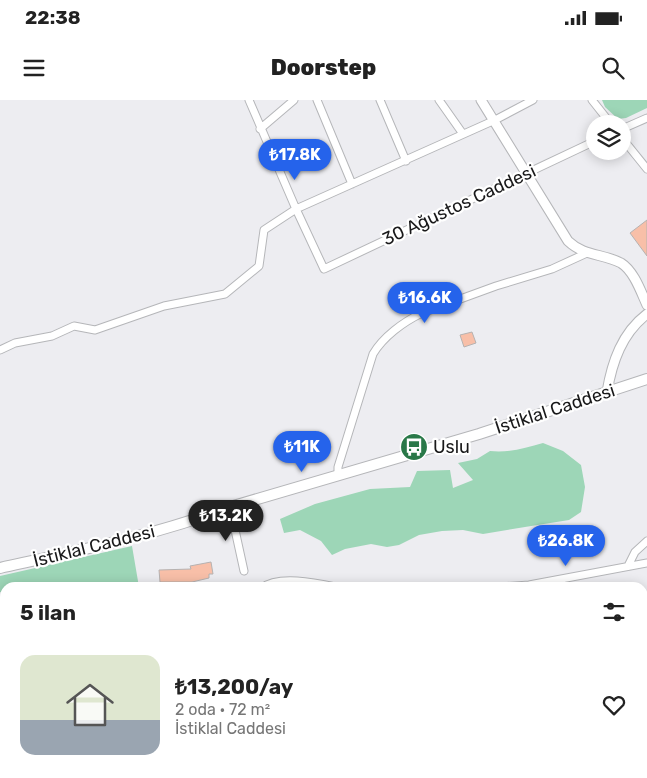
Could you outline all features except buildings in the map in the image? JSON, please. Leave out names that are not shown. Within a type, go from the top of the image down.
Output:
[{"type":"main road","name":"İstiklal Caddesi","points":[[0,568],[198,520],[230,507],[479,434],[647,379]]},
{"type":"street","points":[[249,100],[296,209]]},
{"type":"street","points":[[260,128],[294,100]]},
{"type":"street","points":[[380,100],[406,161]]},
{"type":"street","points":[[439,100],[463,134]]},
{"type":"street","points":[[481,100],[568,241],[576,249],[621,263],[628,269],[647,305]]},
{"type":"street","points":[[0,350],[15,343],[52,336],[74,326],[94,330],[164,306],[225,294],[260,266],[264,230],[296,209],[406,161],[495,120],[533,100]]},
{"type":"street","points":[[592,100],[604,115]]},
{"type":"street","points":[[319,101],[352,184]]},
{"type":"street","points":[[631,125],[647,118]]},
{"type":"street","name":"30 Ağustos Caddesi","points":[[296,209],[324,269],[586,145]]},
{"type":"street","points":[[631,149],[647,169]]},
{"type":"street","points":[[338,476],[338,467],[372,354],[378,345],[410,319],[422,313],[496,286],[552,269],[587,253]]},
{"type":"street","points":[[607,392],[614,360],[622,344],[639,321],[647,314]]},
{"type":"street","points":[[230,507],[244,571]]},
{"type":"street","points":[[628,566],[635,552],[647,541]]},
{"type":"street","points":[[545,582],[647,563]]},
{"type":"street","points":[[282,582],[298,580],[309,582]]},
{"type":"green space","points":[[602,100],[647,100],[647,108],[631,116],[614,115],[605,107]]},
{"type":"green space","points":[[543,443],[563,451],[581,465],[585,487],[581,512],[569,520],[483,534],[463,530],[442,531],[419,535],[399,545],[387,547],[371,544],[345,549],[332,555],[321,541],[300,530],[284,533],[280,519],[315,504],[370,489],[410,487],[417,471],[450,470],[453,488],[473,480],[458,463],[477,459],[490,451],[510,451]]},
{"type":"green space","points":[[132,546],[138,582],[0,582],[0,576]]},
{"type":"place","name":"Uslu","points":[[414,447]]}]
